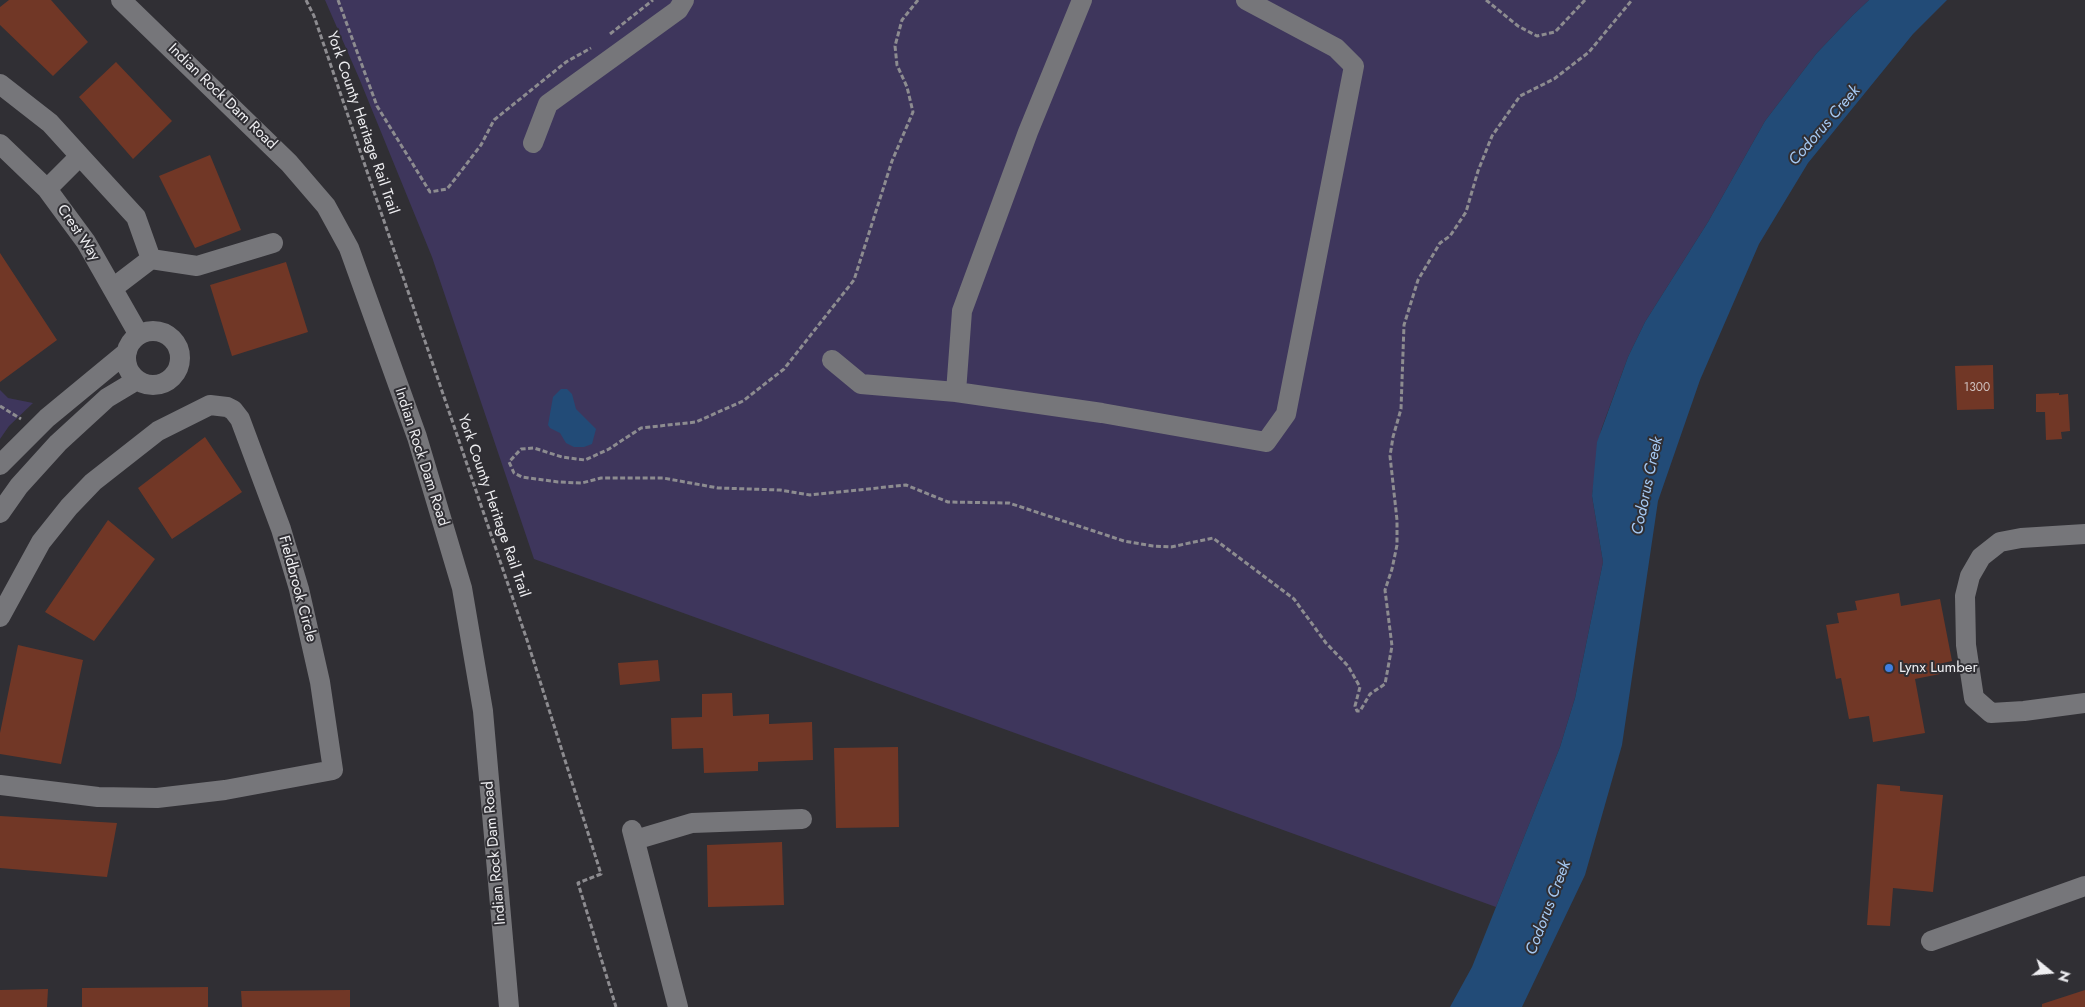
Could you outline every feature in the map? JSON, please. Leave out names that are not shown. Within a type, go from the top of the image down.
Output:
[{"type":"street","name":"Indian Rock Dam Road","points":[[121,0],[290,162],[326,206],[349,248],[416,437],[462,588],[483,712],[509,1007]]},
{"type":"street","points":[[533,143],[548,104],[678,10],[684,0]]},
{"type":"street","points":[[956,392],[962,311],[1028,132],[1082,0]]},
{"type":"street","points":[[832,360],[861,384],[956,392],[1102,413],[1266,442],[1286,414],[1354,66],[1336,48],[1246,0]]},
{"type":"street","points":[[0,84],[50,123],[136,217],[151,260]]},
{"type":"street","name":"Crest Way","points":[[0,144],[47,189],[86,242],[139,335]]},
{"type":"street","points":[[47,189],[80,156]]},
{"type":"street","points":[[113,288],[151,260],[197,266],[273,243]]},
{"type":"street","points":[[0,465],[36,429],[127,352],[139,335],[154,332],[169,336],[176,344],[180,354],[180,365],[172,378],[158,385],[147,385],[137,380],[130,373],[127,363],[127,352]]},
{"type":"street","points":[[0,512],[58,443],[107,398],[137,380]]},
{"type":"street","name":"Fieldbrook Circle","points":[[0,617],[41,542],[69,507],[93,482],[158,431],[210,406],[227,407],[233,410],[240,419],[281,528],[299,590],[320,682],[333,770],[225,790],[157,798],[98,797],[0,786]]},
{"type":"street","points":[[2085,534],[2021,538],[2000,542],[1981,557],[1970,576],[1965,596],[1966,645],[1974,698],[1991,713],[2024,711],[2085,702]]},
{"type":"street","points":[[678,1007],[633,835],[692,823],[802,819]]},
{"type":"street","points":[[1931,941],[2085,886]]},
{"type":"path","name":"York County Heritage Rail Trail","points":[[306,0],[317,26],[527,640],[601,874],[578,883],[616,1007]]},
{"type":"path","points":[[338,0],[378,106],[430,192],[447,189],[482,146],[494,120],[566,62],[592,48]]},
{"type":"path","points":[[606,38],[653,0]]},
{"type":"path","points":[[1486,0],[1518,26],[1537,36],[1555,32],[1585,0]]},
{"type":"path","points":[[0,406],[36,429]]},
{"type":"shaded area","points":[[325,0],[1869,0],[1816,54],[1765,121],[1708,222],[1645,322],[1628,357],[1601,430],[1592,496],[1603,562],[1575,698],[1560,747],[1496,907],[534,559],[432,257]]},
{"type":"shaded area","points":[[0,390],[8,398],[33,403],[9,426],[0,439]]},
{"type":"water","name":"Codorus Creek","points":[[1869,0],[1947,0],[1913,34],[1808,163],[1759,244],[1700,380],[1658,501],[1622,745],[1585,875],[1522,1007],[1450,1007],[1472,967],[1560,747],[1575,698],[1603,562],[1592,496],[1597,442],[1628,357],[1645,322],[1708,222],[1765,121],[1816,54]]},
{"type":"water","points":[[561,389],[567,389],[572,394],[576,409],[596,429],[592,444],[584,447],[574,447],[566,443],[560,433],[548,425],[553,397]]},
{"type":"building","points":[[9,0],[51,0],[88,42],[53,76],[0,25],[0,7]]},
{"type":"building","points":[[116,62],[172,121],[133,159],[79,97]]},
{"type":"building","points":[[210,155],[241,230],[195,248],[159,176]]},
{"type":"building","points":[[0,253],[57,340],[0,382]]},
{"type":"building","points":[[286,262],[308,332],[232,356],[210,285]]},
{"type":"building","points":[[1993,365],[1994,409],[1957,410],[1955,366]]},
{"type":"building","points":[[2059,393],[2059,395],[2068,394],[2070,431],[2061,432],[2062,439],[2046,440],[2045,412],[2036,412],[2036,394]]},
{"type":"building","points":[[205,437],[242,492],[172,539],[138,488]]},
{"type":"building","points":[[108,520],[155,559],[94,641],[45,612]]},
{"type":"building","name":"Lynx Lumber","points":[[1899,593],[1901,606],[1940,599],[1952,661],[1943,663],[1945,673],[1915,679],[1925,733],[1873,742],[1869,716],[1849,719],[1841,678],[1836,679],[1826,625],[1839,623],[1837,613],[1857,610],[1855,601]]},
{"type":"building","points":[[18,645],[83,660],[61,764],[0,754],[0,733]]},
{"type":"building","points":[[658,660],[660,681],[620,685],[618,663]]},
{"type":"building","points":[[732,693],[733,716],[769,714],[769,724],[812,722],[813,760],[758,762],[758,771],[704,773],[703,748],[672,749],[671,718],[702,717],[702,694]]},
{"type":"building","points":[[898,747],[899,827],[836,828],[834,748]]},
{"type":"building","points":[[1877,784],[1900,786],[1900,791],[1943,795],[1933,892],[1893,888],[1890,926],[1867,925]]},
{"type":"building","points":[[0,816],[117,823],[107,877],[0,868]]},
{"type":"building","points":[[782,842],[784,905],[708,907],[707,845]]},
{"type":"building","points":[[208,987],[208,1007],[82,1007],[82,988]]},
{"type":"building","points":[[48,989],[47,1007],[0,1007],[0,990]]},
{"type":"building","points":[[350,990],[350,1007],[242,1007],[241,991]]},
{"type":"building","points":[[2085,990],[2085,1007],[2042,1007],[2042,1004]]},
{"type":"place","name":"Lynx Lumber","points":[[1889,668]]}]
